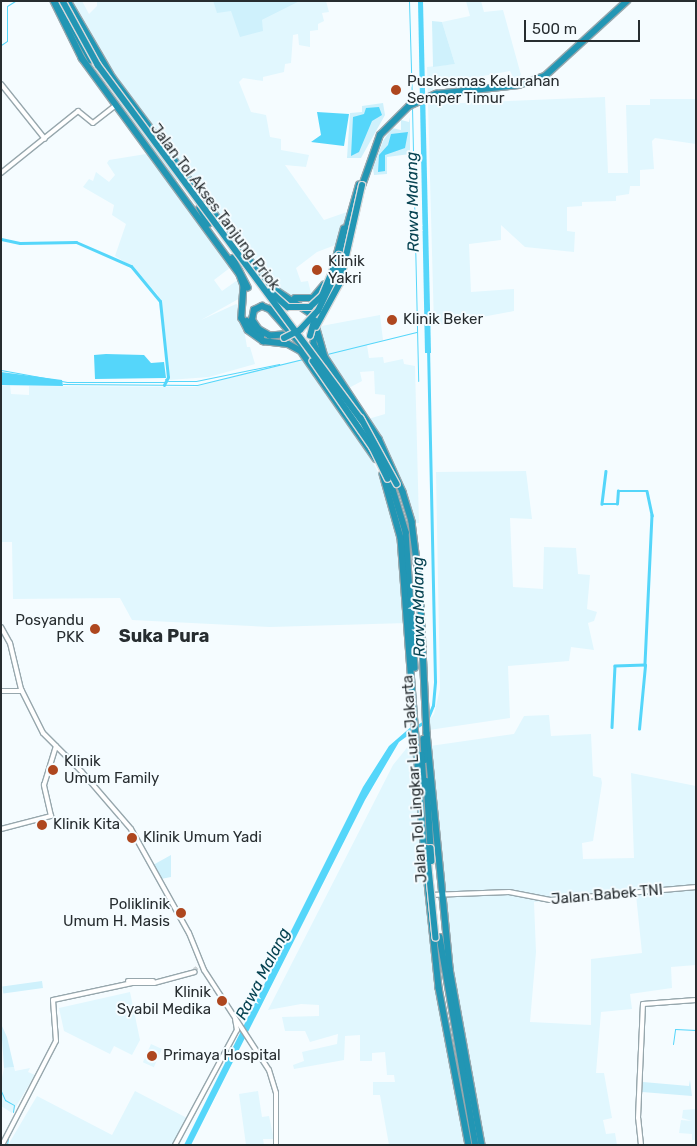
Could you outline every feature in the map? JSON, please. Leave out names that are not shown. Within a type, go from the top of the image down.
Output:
[{"type":"highway","points":[[54,1],[80,55],[173,180],[241,277],[242,314],[248,330],[263,341],[288,344],[301,351],[348,417],[389,487]]},
{"type":"highway","name":"Jalan Tol Akses Tanjung Priok","points":[[61,1],[80,45],[312,359],[362,420]]},
{"type":"highway","name":"Jalan Tol Akses Tanjung Priok","points":[[61,1],[95,61],[362,420]]},
{"type":"highway","points":[[68,1],[90,44],[182,172],[277,292],[302,304],[313,315],[325,357],[359,409],[362,420]]},
{"type":"highway","points":[[469,1145],[439,988],[428,895],[422,735],[424,695],[421,607],[412,522],[396,472],[311,341],[312,326],[334,289],[341,256],[374,140],[399,108],[435,91],[518,82],[544,72],[622,1]]},
{"type":"highway","points":[[277,292],[308,299],[318,294],[329,276],[380,136],[409,106],[436,94],[519,85],[546,76],[627,1]]},
{"type":"highway","points":[[173,180],[182,178],[182,172]]},
{"type":"highway","points":[[180,190],[181,184],[190,182]]},
{"type":"highway","points":[[359,409],[317,350],[314,332],[340,283],[361,185]]},
{"type":"highway","points":[[200,208],[245,275],[245,313],[252,329],[266,338],[277,340],[300,327],[326,298],[341,256]]},
{"type":"highway","points":[[239,255],[279,301],[297,309],[310,307],[320,299],[341,256]]},
{"type":"highway","points":[[300,327],[292,331],[290,332],[288,333],[283,335],[270,336],[256,327],[252,315],[260,306],[270,309],[280,319],[285,326],[291,332],[302,345]]},
{"type":"highway","points":[[312,359],[373,448],[388,479],[401,538],[414,696],[422,735],[453,989],[482,1145]]},
{"type":"highway","points":[[348,417],[356,416],[359,409]]},
{"type":"highway","points":[[355,428],[362,420]]},
{"type":"highway","name":"Jalan Tol Lingkar Luar Jakarta","points":[[362,420],[385,458],[404,510],[417,636],[429,848],[438,937],[475,1145]]},
{"type":"highway","name":"Jalan Tol Lingkar Luar Jakarta","points":[[362,420],[394,486],[402,511],[414,667],[422,735]]},
{"type":"highway","points":[[415,547],[417,636]]},
{"type":"highway","points":[[408,619],[414,667]]},
{"type":"highway","points":[[428,886],[434,892],[441,885]]},
{"type":"street","points":[[1,84],[45,139]]},
{"type":"street","points":[[1,173],[78,111],[93,123],[116,105]]},
{"type":"street","points":[[1,627],[10,643],[22,691],[42,733],[135,834],[189,933],[203,967],[269,1070],[276,1089],[276,1145]]},
{"type":"street","points":[[1,691],[22,691]]},
{"type":"street","points":[[1,829],[51,816],[44,785],[56,746]]},
{"type":"street","name":"Jalan Babek TNI","points":[[428,895],[508,892],[545,900],[696,887]]},
{"type":"street","points":[[2,1143],[54,1040],[49,1003],[55,997],[187,974],[203,967]]},
{"type":"street","points":[[642,1145],[638,1118],[644,1003],[696,1000]]},
{"type":"street","points":[[175,1145],[237,1030],[229,1007]]},
{"type":"shaded area","points":[[59,1],[80,45],[179,180],[174,180],[214,237],[209,239],[157,169],[162,166],[80,55]]},
{"type":"shaded area","points":[[68,1],[82,1],[89,14],[97,6],[97,1],[213,1],[217,12],[229,10],[262,20],[300,1],[326,1],[329,12],[322,13],[324,21],[318,24],[318,30],[310,31],[310,47],[299,45],[298,34],[293,35],[291,63],[285,64],[284,72],[263,77],[263,81],[243,78],[239,82],[251,112],[266,115],[270,137],[281,139],[281,150],[309,155],[306,167],[285,165],[324,220],[347,212],[338,244],[317,252],[296,268],[301,282],[308,281],[312,297],[300,298],[278,290],[190,182],[90,44]]},
{"type":"shaded area","points":[[213,1],[300,1],[262,20],[263,31],[240,37],[231,11],[217,13]]},
{"type":"shaded area","points":[[466,1],[481,1],[484,12],[503,10],[521,75],[514,79],[510,71],[434,85],[432,97],[440,104],[605,97],[608,173],[628,173],[626,105],[650,105],[650,99],[696,99],[696,144],[655,138],[652,141],[654,169],[640,170],[640,186],[630,186],[629,194],[616,196],[616,201],[582,202],[582,206],[567,207],[567,231],[575,232],[574,252],[525,247],[501,225],[501,240],[469,244],[471,292],[514,289],[514,311],[434,326],[427,67],[455,64],[442,22],[470,16]]},
{"type":"shaded area","points":[[432,21],[442,22],[455,64],[433,67]]},
{"type":"shaded area","points":[[383,103],[385,115],[361,158],[347,158],[350,113],[362,112],[362,106]]},
{"type":"shaded area","points":[[410,117],[410,154],[387,157],[387,174],[374,175],[373,168],[383,141],[392,128],[401,130],[401,120],[409,122]]},
{"type":"shaded area","points":[[146,154],[231,267],[214,280],[222,291],[239,279],[242,297],[201,320],[236,304],[240,306],[247,347],[250,347],[255,364],[209,377],[169,380],[158,295],[131,266],[115,256],[126,224],[112,215],[114,205],[83,187],[89,179],[93,181],[96,172],[109,182],[115,175],[107,163],[109,160]]},
{"type":"shaded area","points":[[380,315],[383,340],[367,345],[369,358],[383,357],[384,363],[403,359],[404,364],[415,366],[419,523],[412,523],[392,468],[365,420],[385,414],[385,395],[375,394],[374,371],[360,372],[362,381],[345,390],[327,362],[316,327]]},
{"type":"shaded area","points":[[304,359],[363,444],[386,487],[400,538],[407,623],[270,627],[132,620],[120,598],[13,599],[12,542],[1,542],[1,386],[10,385],[11,394],[29,395],[29,386],[195,387]]},
{"type":"shaded area","points":[[526,471],[532,519],[510,518],[513,587],[543,589],[544,547],[576,548],[578,574],[590,575],[587,609],[597,612],[594,621],[588,623],[594,650],[571,647],[569,661],[508,666],[510,718],[429,730],[428,721],[434,714],[440,689],[436,472]]},
{"type":"shaded area","points":[[549,715],[551,736],[591,734],[593,776],[601,778],[602,783],[593,841],[582,843],[583,859],[634,858],[631,773],[696,786],[696,965],[671,967],[672,988],[630,994],[632,1009],[601,1012],[596,1073],[604,1073],[612,1118],[603,1120],[606,1134],[615,1133],[617,1145],[482,1145],[450,987],[442,929],[430,746],[514,734],[524,716]],"holes":[[[636,895],[642,953],[591,959],[591,1025],[530,1022],[536,952],[534,902]]]},
{"type":"shaded area","points":[[414,739],[440,984],[470,1145],[389,1145],[380,1095],[373,1095],[373,1082],[395,1082],[394,1075],[387,1075],[385,1052],[372,1053],[372,1061],[360,1061],[360,1035],[345,1036],[344,1060],[294,1069],[293,1065],[304,1061],[302,1052],[337,1044],[338,1034],[310,1042],[305,1031],[285,1031],[282,1017],[319,1016],[319,1005],[301,1004],[268,1010],[393,765]]},
{"type":"shaded area","points":[[171,855],[171,877],[161,879],[153,865]]},
{"type":"shaded area","points":[[42,981],[43,988],[3,993],[2,987]]},
{"type":"shaded area","points":[[130,992],[140,1040],[132,1055],[114,1046],[110,1054],[64,1031],[59,1008]]},
{"type":"shaded area","points":[[1,1024],[7,1037],[14,1067],[4,1068]]},
{"type":"shaded area","name":"Primaya Hospital","points":[[151,1044],[162,1049],[154,1067],[143,1062]]},
{"type":"shaded area","points":[[14,1067],[15,1071],[30,1068],[28,1072],[35,1075],[12,1113],[1,1106],[1,1083],[4,1068]]},
{"type":"shaded area","points":[[690,1080],[692,1096],[642,1092],[643,1082],[689,1086]]},
{"type":"shaded area","points":[[135,1091],[187,1118],[173,1145],[8,1145],[37,1096],[112,1135]]},
{"type":"shaded area","points":[[258,1091],[262,1117],[269,1116],[274,1139],[263,1139],[264,1145],[246,1145],[239,1094]]},
{"type":"shaded area","points":[[696,1109],[696,1140],[692,1140],[692,1134],[679,1133],[681,1120],[692,1121],[682,1118],[683,1110]]},
{"type":"water","points":[[418,1],[423,1],[431,353],[425,353]]},
{"type":"water","points":[[379,107],[382,115],[372,121],[359,152],[351,156],[353,117],[364,114],[366,108]]},
{"type":"water","points":[[317,112],[349,114],[344,146],[311,142],[321,135]]},
{"type":"water","points":[[408,132],[405,148],[385,155],[385,171],[378,172],[379,155],[388,145],[391,134]]},
{"type":"water","points":[[94,355],[144,355],[151,363],[164,362],[166,378],[95,379]]},
{"type":"water","points":[[1,372],[62,380],[63,386],[1,385]]},
{"type":"water","points":[[412,726],[413,732],[399,742],[365,800],[191,1145],[184,1145],[363,787],[389,746]]},
{"type":"waterway","points":[[1,45],[7,41],[7,6],[15,1]]},
{"type":"waterway","points":[[409,1],[412,103]]},
{"type":"waterway","points":[[412,107],[418,381]]},
{"type":"waterway","points":[[1,239],[20,243],[76,242],[131,266],[160,301],[168,377],[164,385]]},
{"type":"waterway","points":[[327,354],[416,332]]},
{"type":"waterway","name":"Rawa Malang","points":[[416,727],[427,720],[433,705],[435,681],[428,351]]},
{"type":"waterway","points":[[63,384],[197,385],[303,359]]},
{"type":"waterway","points":[[168,381],[196,381],[279,364]]},
{"type":"waterway","points":[[1,370],[67,382],[165,382]]},
{"type":"waterway","points":[[606,471],[602,504],[617,504],[618,491],[647,491],[652,515],[645,665],[615,666],[612,727]]},
{"type":"waterway","points":[[639,729],[645,665]]},
{"type":"waterway","points":[[673,1044],[675,1029],[696,1030]]},
{"type":"waterway","points":[[1,1042],[1,1079]]},
{"type":"waterway","points":[[1,1091],[5,1100],[14,1105],[13,1112]]},
{"type":"waterway","points":[[7,1145],[8,1138]]},
{"type":"place","name":"Puskesmas Kelurahan Semper Timur","points":[[396,90]]},
{"type":"place","name":"Klinik Yakri","points":[[317,270]]},
{"type":"place","name":"Klinik Beker","points":[[392,320]]},
{"type":"place","name":"Posyandu PKK","points":[[95,629]]},
{"type":"place","name":"Klinik Umum Family","points":[[53,770]]},
{"type":"place","name":"Klinik Kita","points":[[42,825]]},
{"type":"place","name":"Klinik Umum Yadi","points":[[132,838]]},
{"type":"place","name":"Poliklinik Umum H. Masis","points":[[181,913]]},
{"type":"place","name":"Klinik Syabil Medika","points":[[222,1001]]},
{"type":"place","name":"Primaya Hospital","points":[[152,1056]]},
{"type":"district","name":"Suka Pura","points":[[164,636]]}]
